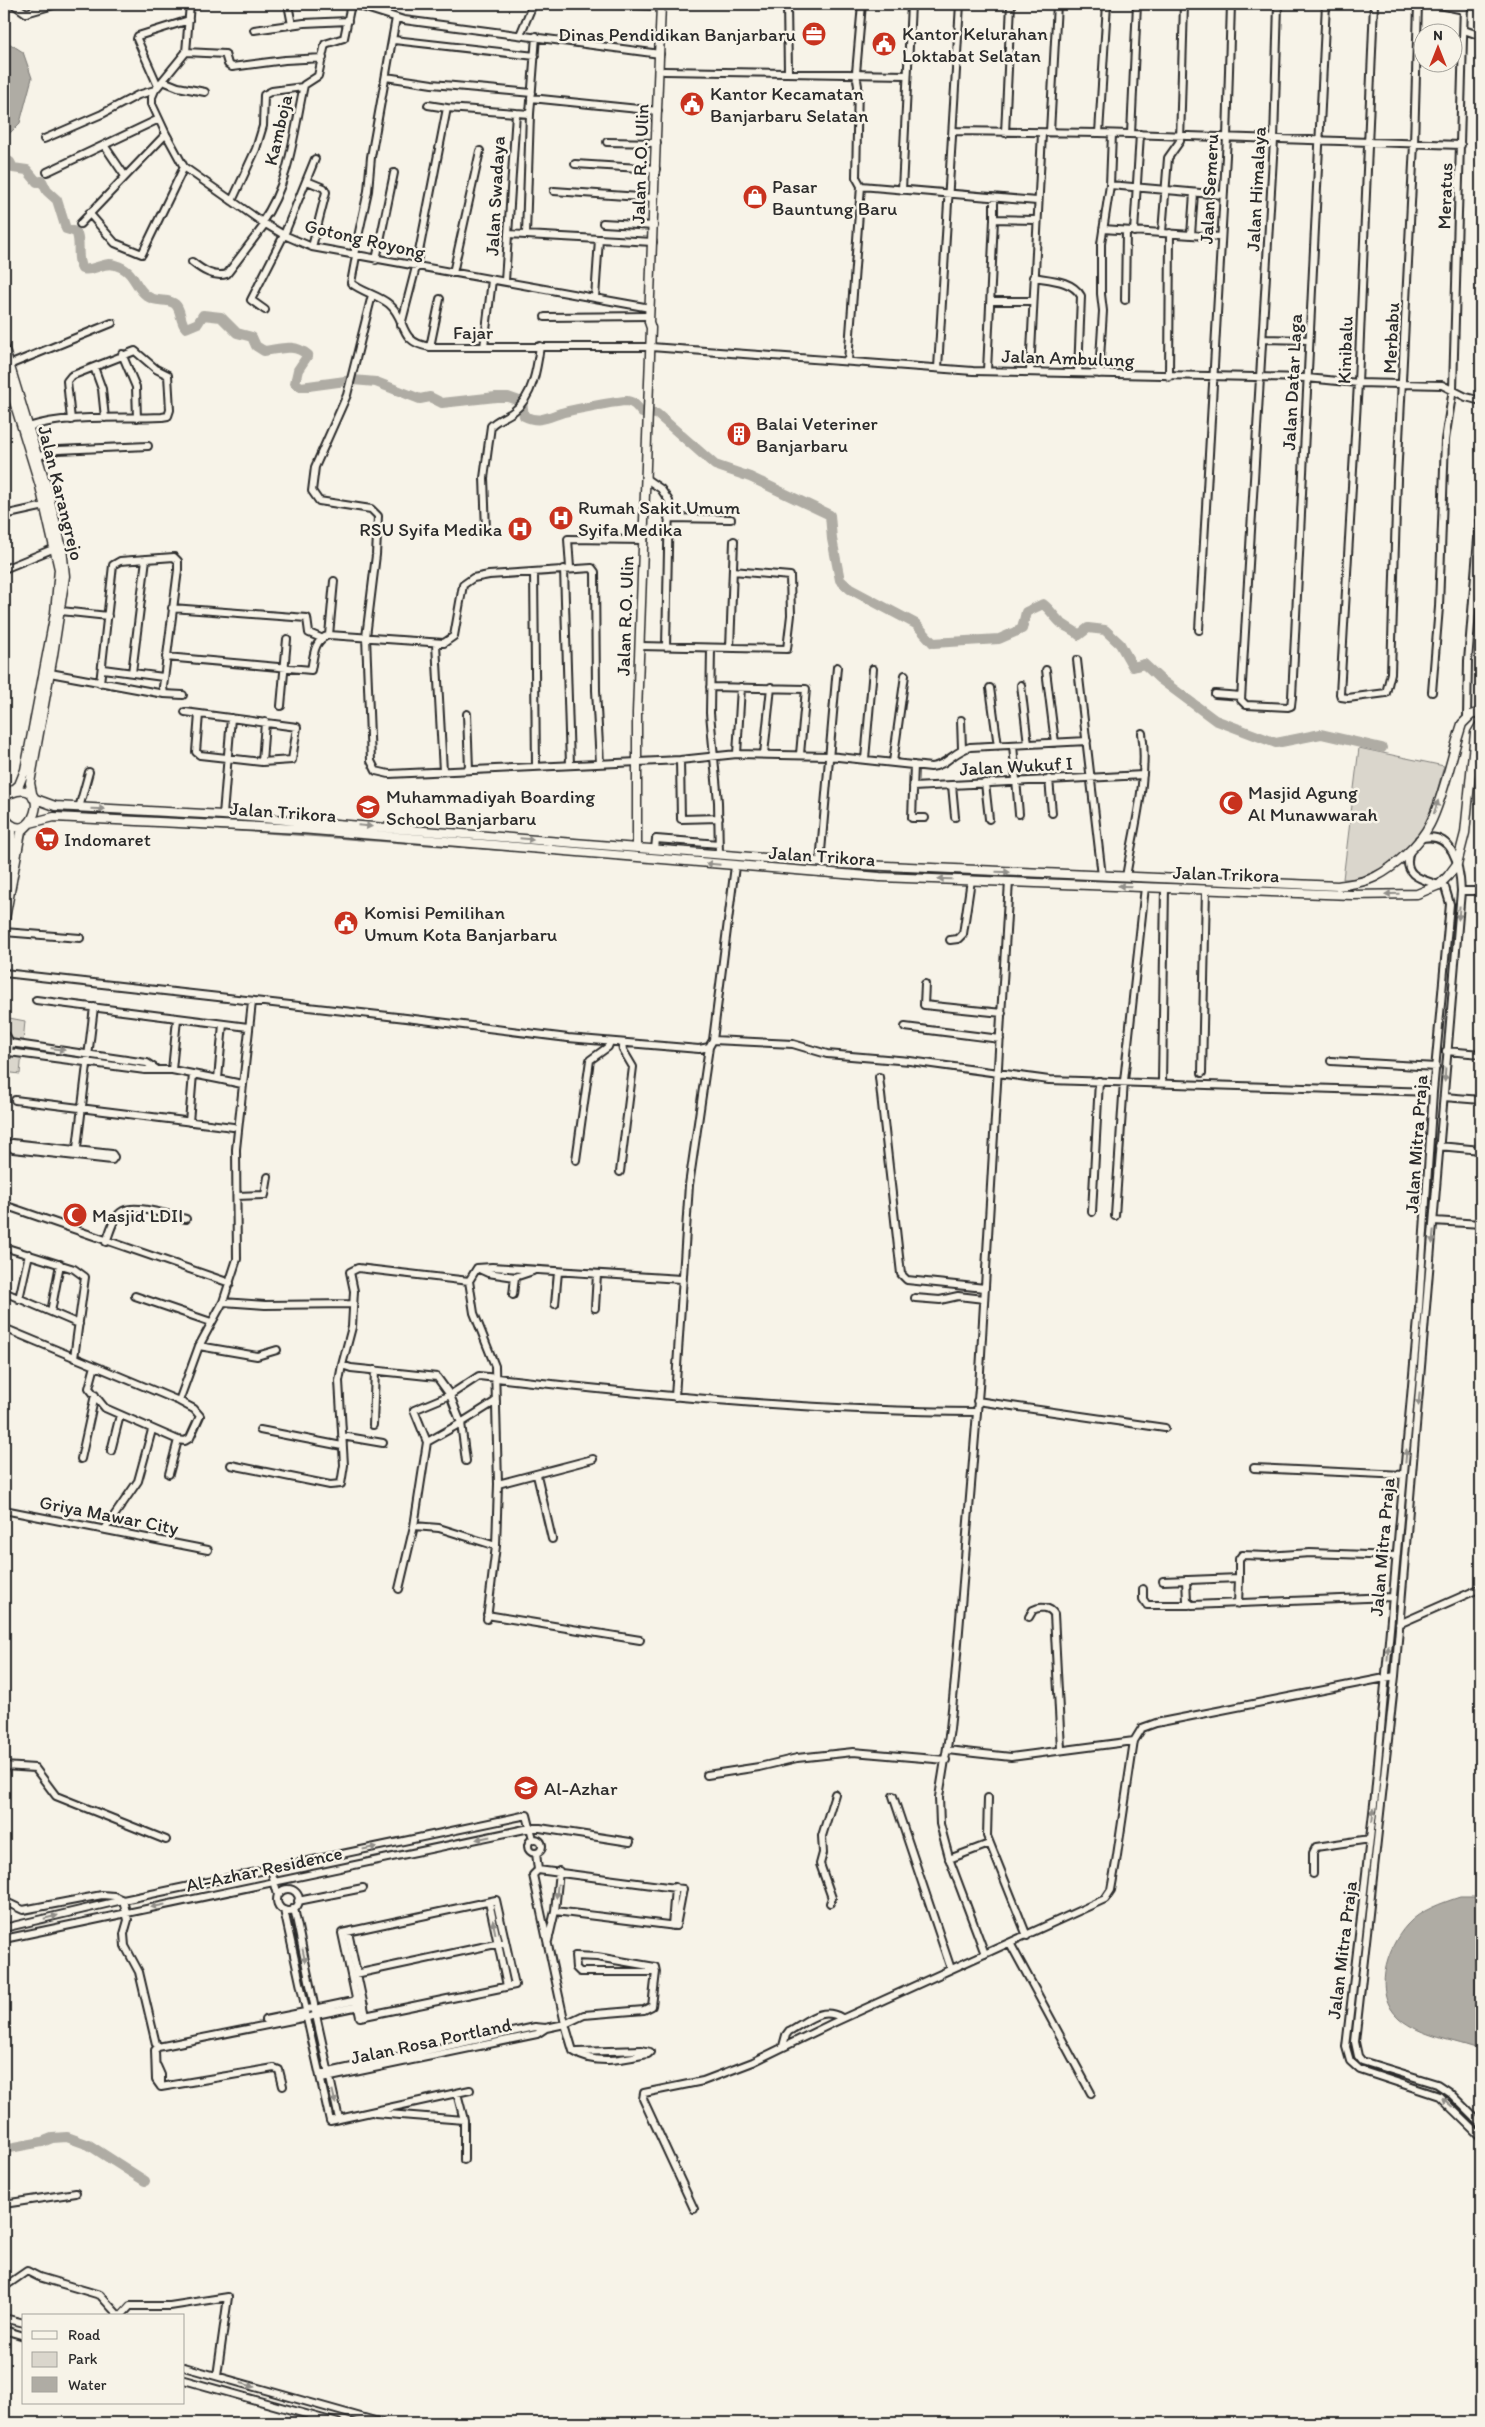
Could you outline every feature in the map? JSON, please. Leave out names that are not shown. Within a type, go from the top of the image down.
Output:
[{"type":"main road","name":"Jalan R.O. Ulin","points":[[651,326],[654,321],[654,198],[663,4]]},
{"type":"main road","name":"Jalan R.O. Ulin","points":[[637,848],[640,646],[651,347],[649,312],[653,288],[664,71],[663,4]]},
{"type":"main road","name":"Jalan Karangrejo","points":[[4,346],[7,367],[62,548],[65,576],[61,612],[30,783],[37,808],[30,822]]},
{"type":"main road","name":"Jalan Karangrejo","points":[[6,797],[19,785],[26,770],[55,613],[59,580],[55,548],[28,427],[7,367]]},
{"type":"main road","points":[[1467,717],[1481,712]]},
{"type":"main road","name":"Jalan Trikora","points":[[6,797],[20,791],[54,806],[223,815],[820,863],[1338,886],[1363,882],[1384,871],[1419,839],[1433,816],[1462,724],[1467,717]]},
{"type":"main road","points":[[1439,885],[1457,864],[1468,817],[1475,733],[1481,723]]},
{"type":"main road","name":"Jalan Trikora","points":[[5,819],[21,826],[46,818],[64,817],[301,829],[880,877],[1352,895],[1404,894],[1427,891],[1439,885]]},
{"type":"main road","points":[[4,893],[12,848],[12,832],[5,819]]},
{"type":"main road","points":[[4,924],[19,838],[21,832],[30,822]]},
{"type":"main road","points":[[459,842],[460,834]]},
{"type":"main road","points":[[746,866],[748,857]]},
{"type":"main road","points":[[1033,873],[1033,882]]},
{"type":"main road","points":[[1260,891],[1261,882]]},
{"type":"street","points":[[13,4],[21,12],[26,13],[57,4]]},
{"type":"street","points":[[44,139],[156,88],[186,52],[192,4]]},
{"type":"street","points":[[288,4],[292,25]]},
{"type":"street","points":[[352,4],[396,18],[660,54]]},
{"type":"street","name":"Kamboja","points":[[192,262],[207,272],[225,275],[263,223],[280,186],[290,156],[303,87],[318,76],[325,44],[344,38],[352,4]]},
{"type":"street","points":[[520,34],[533,4]]},
{"type":"street","points":[[612,4],[663,4]]},
{"type":"street","points":[[787,4],[788,72]]},
{"type":"street","points":[[848,361],[861,186],[856,177],[858,86],[856,73],[862,4]]},
{"type":"street","points":[[902,190],[911,4]]},
{"type":"street","points":[[938,368],[954,131],[960,4]]},
{"type":"street","points":[[1005,133],[1011,4]]},
{"type":"street","points":[[1050,132],[1057,4]]},
{"type":"street","points":[[1099,133],[1107,4]]},
{"type":"street","points":[[1131,134],[1137,4]]},
{"type":"street","points":[[1162,232],[1168,158],[1178,144],[1180,136],[1184,4]]},
{"type":"street","name":"Jalan Semeru","points":[[1199,630],[1227,138],[1231,4]]},
{"type":"street","name":"Jalan Himalaya","points":[[1241,696],[1274,140],[1278,4]]},
{"type":"street","name":"Jalan Datar Laga","points":[[1241,696],[1242,702],[1246,705],[1291,706],[1326,4]]},
{"type":"street","name":"Kinibalu","points":[[1374,4],[1370,143],[1341,697],[1384,694],[1388,688],[1391,673]]},
{"type":"street","name":"Merbabu","points":[[1391,673],[1397,480],[1404,383],[1418,4]]},
{"type":"street","points":[[1435,4],[1464,7]]},
{"type":"street","name":"Meratus","points":[[1432,692],[1439,607],[1446,440],[1453,389],[1464,7]]},
{"type":"street","points":[[355,256],[368,190],[371,157],[394,40],[396,18]]},
{"type":"street","name":"Gotong Royong","points":[[189,20],[138,36],[137,39],[156,88],[152,100],[166,134],[184,167],[263,223],[284,235],[312,247],[595,298],[649,312]]},
{"type":"street","points":[[254,30],[348,21]]},
{"type":"street","points":[[1464,30],[1481,36]]},
{"type":"street","points":[[526,234],[530,114],[536,36]]},
{"type":"street","points":[[394,40],[535,56]]},
{"type":"street","points":[[186,52],[225,54],[228,64],[232,67],[285,60],[323,58]]},
{"type":"street","points":[[664,71],[907,75]]},
{"type":"street","points":[[386,77],[658,111]]},
{"type":"street","points":[[163,81],[178,87],[205,92]]},
{"type":"street","points":[[232,201],[256,149],[263,126],[264,95],[272,91],[303,87]]},
{"type":"street","points":[[428,105],[530,114]]},
{"type":"street","points":[[401,325],[416,267],[447,108]]},
{"type":"street","name":"Jalan Swadaya","points":[[505,281],[516,113]]},
{"type":"street","points":[[47,172],[159,119]]},
{"type":"street","points":[[954,131],[1140,134],[1461,145]]},
{"type":"street","points":[[1030,372],[1036,220],[1042,133]]},
{"type":"street","points":[[80,224],[166,134]]},
{"type":"street","points":[[1098,374],[1103,311],[1101,294],[1103,229],[1110,185],[1112,134]]},
{"type":"street","points":[[1134,232],[1140,134]]},
{"type":"street","points":[[607,142],[657,143]]},
{"type":"street","points":[[104,145],[125,176]]},
{"type":"street","points":[[453,273],[480,151]]},
{"type":"street","points":[[265,310],[251,300],[284,235],[315,159]]},
{"type":"street","points":[[575,164],[656,169]]},
{"type":"street","points":[[89,214],[115,242],[142,254],[184,167]]},
{"type":"street","points":[[376,260],[394,173]]},
{"type":"street","points":[[307,181],[324,188],[326,192],[312,247]]},
{"type":"street","points":[[1110,185],[1223,195]]},
{"type":"street","points":[[861,186],[1037,201]]},
{"type":"street","points":[[554,191],[654,198]]},
{"type":"street","points":[[1191,234],[1194,193]]},
{"type":"street","points":[[987,371],[994,198]]},
{"type":"street","points":[[994,219],[1036,220]]},
{"type":"street","points":[[603,223],[654,226]]},
{"type":"street","points":[[1103,229],[1221,237]]},
{"type":"street","points":[[1125,300],[1126,231]]},
{"type":"street","points":[[1169,377],[1170,233]]},
{"type":"street","points":[[508,234],[653,242]]},
{"type":"street","points":[[595,298],[599,239]]},
{"type":"street","name":"Fajar","points":[[355,256],[351,283],[390,304],[401,325],[414,343],[430,347],[651,347]]},
{"type":"street","points":[[1034,277],[1070,285],[1077,289],[1081,296],[1078,373]]},
{"type":"street","points":[[484,347],[492,280]]},
{"type":"street","points":[[372,295],[350,385],[315,467],[312,487],[314,497],[320,501],[371,509],[378,516],[376,555],[366,637],[371,761],[373,769],[379,773],[680,760],[737,754],[800,754],[935,767],[962,749],[1087,741]]},
{"type":"street","points":[[430,347],[440,299]]},
{"type":"street","points":[[991,300],[1032,301]]},
{"type":"street","points":[[545,317],[649,312]]},
{"type":"street","points":[[7,367],[112,323]]},
{"type":"street","points":[[1262,339],[1309,340]]},
{"type":"street","points":[[486,530],[484,478],[491,426],[516,410],[523,400],[533,383],[540,346]]},
{"type":"street","name":"Jalan Ambulung","points":[[651,347],[987,371],[1169,377],[1214,375],[1260,376],[1442,385],[1466,397],[1481,401]]},
{"type":"street","points":[[28,427],[47,421],[137,418],[169,415],[169,377],[156,369],[137,352],[122,354],[68,380],[71,420]]},
{"type":"street","points":[[122,354],[136,387],[137,418]]},
{"type":"street","points":[[94,367],[102,389],[105,418]]},
{"type":"street","points":[[34,457],[58,450],[148,446]]},
{"type":"street","points":[[645,478],[665,494],[669,501],[666,647]]},
{"type":"street","points":[[1467,717],[1468,660],[1473,604],[1480,561],[1481,502]]},
{"type":"street","points":[[4,515],[45,506]]},
{"type":"street","points":[[668,518],[731,519]]},
{"type":"street","points":[[570,765],[568,539],[644,540]]},
{"type":"street","points":[[730,648],[734,541]]},
{"type":"street","points":[[4,570],[55,548]]},
{"type":"street","points":[[100,683],[114,563],[170,557],[178,559],[163,676],[164,694]]},
{"type":"street","points":[[132,673],[146,559]]},
{"type":"street","points":[[166,656],[311,670],[315,646],[321,638],[328,635],[436,644],[449,642],[454,636],[465,582],[489,575],[567,568],[592,568],[595,572],[596,690],[600,764]]},
{"type":"street","points":[[534,572],[536,766]]},
{"type":"street","points":[[640,646],[787,649],[791,615],[790,576],[734,572]]},
{"type":"street","points":[[328,635],[334,580]]},
{"type":"street","points":[[1473,604],[1481,604]]},
{"type":"street","points":[[172,608],[307,618],[309,633],[321,638]]},
{"type":"street","points":[[61,612],[108,616]]},
{"type":"street","points":[[281,706],[287,639]]},
{"type":"street","points":[[436,644],[443,771]]},
{"type":"street","points":[[711,648],[710,687],[713,756],[719,818],[719,855]]},
{"type":"street","points":[[1077,660],[1102,876]]},
{"type":"street","points":[[820,863],[838,666]]},
{"type":"street","points":[[865,759],[873,669]]},
{"type":"street","points":[[103,670],[163,676]]},
{"type":"street","points":[[1046,670],[1055,743]]},
{"type":"street","points":[[50,673],[164,694],[183,695]]},
{"type":"street","points":[[893,762],[905,675]]},
{"type":"street","points":[[1021,685],[1028,744]]},
{"type":"street","points":[[710,687],[806,688],[800,754]]},
{"type":"street","points":[[737,754],[741,687]]},
{"type":"street","points":[[764,754],[771,687]]},
{"type":"street","points":[[990,688],[998,746]]},
{"type":"street","points":[[1215,694],[1241,696]]},
{"type":"street","points":[[185,712],[297,727],[292,760],[288,762],[228,760],[197,754],[198,714]]},
{"type":"street","points":[[467,714],[469,769]]},
{"type":"street","points":[[223,815],[232,718]]},
{"type":"street","points":[[961,720],[962,749]]},
{"type":"street","points":[[262,762],[265,722]]},
{"type":"street","points":[[1126,877],[1143,775],[1145,754],[1142,733]]},
{"type":"street","points":[[1013,745],[1019,814]]},
{"type":"street","points":[[680,760],[681,819],[719,818]]},
{"type":"street","points":[[914,765],[912,818],[925,818]]},
{"type":"street","points":[[79,808],[89,772]]},
{"type":"street","name":"Jalan Wukuf I","points":[[913,787],[1143,775]]},
{"type":"street","points":[[1049,779],[1052,813]]},
{"type":"street","points":[[985,783],[989,819]]},
{"type":"street","points":[[952,785],[955,817]]},
{"type":"street","points":[[1419,839],[1434,838],[1446,842],[1453,851],[1457,864]]},
{"type":"street","points":[[655,849],[656,839],[719,844]]},
{"type":"street","points":[[1411,848],[1407,861],[1411,871],[1421,880],[1439,885]]},
{"type":"street","name":"Jalan Mitra Praja","points":[[1457,864],[1461,891],[1446,1051],[1434,1220],[1395,1676],[1356,2032],[1356,2050],[1362,2061],[1369,2065],[1437,2084],[1450,2092],[1481,2124]]},
{"type":"street","points":[[675,1397],[681,1327],[681,1279],[689,1185],[709,1047],[713,1040],[735,866]]},
{"type":"street","points":[[950,940],[958,939],[963,934],[970,880]]},
{"type":"street","points":[[984,1954],[949,1859],[939,1808],[955,1679],[977,1401],[1009,881]]},
{"type":"street","name":"Jalan Mitra Praja","points":[[1439,885],[1445,887],[1448,891],[1450,904],[1433,1092],[1425,1238],[1386,1678],[1370,1839],[1346,2040],[1350,2061],[1360,2070],[1439,2096],[1481,2137]]},
{"type":"street","points":[[1115,1216],[1124,1081],[1145,887]]},
{"type":"street","points":[[1162,1082],[1165,888]]},
{"type":"street","points":[[1202,1073],[1206,889]]},
{"type":"street","points":[[1461,891],[1481,891]]},
{"type":"street","points":[[4,932],[80,938]]},
{"type":"street","points":[[4,975],[610,1042],[699,1050],[709,1047]]},
{"type":"street","points":[[924,984],[920,1004],[1002,1013]]},
{"type":"street","points":[[36,1000],[248,1027]]},
{"type":"street","points":[[179,1402],[199,1346],[223,1302],[237,1259],[236,1149],[252,1002]]},
{"type":"street","points":[[77,1153],[94,1007]]},
{"type":"street","points":[[172,1070],[177,1019]]},
{"type":"street","points":[[218,1078],[223,1024]]},
{"type":"street","points":[[905,1027],[1000,1039]]},
{"type":"street","points":[[4,1032],[10,1043],[9,1052],[4,1060]]},
{"type":"street","points":[[713,1040],[793,1044],[827,1054],[910,1061],[998,1074],[1064,1081],[1162,1082],[1240,1088],[1310,1087],[1433,1092]]},
{"type":"street","points":[[576,1160],[590,1060],[594,1055],[608,1047],[610,1042]]},
{"type":"street","points":[[10,1043],[147,1063],[156,1069]]},
{"type":"street","points":[[620,1172],[633,1067],[623,1050],[622,1043]]},
{"type":"street","points":[[1446,1051],[1481,1054]]},
{"type":"street","points":[[9,1052],[146,1070],[172,1070],[242,1084]]},
{"type":"street","points":[[1331,1061],[1436,1067]]},
{"type":"street","points":[[189,1122],[193,1074]]},
{"type":"street","points":[[879,1077],[902,1276],[907,1280],[985,1288]]},
{"type":"street","points":[[1092,1212],[1099,1081]]},
{"type":"street","points":[[1444,1097],[1481,1100]]},
{"type":"street","points":[[15,1100],[233,1128]]},
{"type":"street","points":[[77,1153],[13,1149],[9,1145],[12,1143],[77,1153],[112,1160],[114,1157],[112,1154],[77,1153]]},
{"type":"street","points":[[1439,1146],[1481,1150]]},
{"type":"street","points":[[237,1196],[265,1195],[268,1177]]},
{"type":"street","points":[[4,1205],[106,1242],[230,1283]]},
{"type":"street","points":[[106,1242],[117,1216],[124,1210],[140,1209],[186,1219]]},
{"type":"street","points":[[1434,1220],[1481,1224]]},
{"type":"street","points":[[4,1247],[60,1264],[79,1271],[85,1276],[74,1358]]},
{"type":"street","points":[[19,1299],[29,1254]]},
{"type":"street","points":[[51,1312],[60,1264]]},
{"type":"street","points":[[231,1465],[338,1485],[343,1480],[339,1381],[352,1328],[354,1304],[354,1291],[350,1273],[355,1268],[469,1281]]},
{"type":"street","points":[[477,1268],[681,1279]]},
{"type":"street","points":[[477,1268],[488,1273],[515,1277],[534,1271]]},
{"type":"street","points":[[477,1268],[469,1281],[474,1313],[486,1347],[495,1361],[498,1484],[496,1546],[487,1617],[640,1640]]},
{"type":"street","points":[[555,1304],[558,1272]]},
{"type":"street","points":[[595,1308],[597,1274]]},
{"type":"street","points":[[513,1296],[515,1277]]},
{"type":"street","points":[[4,1292],[79,1324]]},
{"type":"street","points":[[135,1296],[211,1322]]},
{"type":"street","points":[[915,1298],[940,1300],[958,1296],[984,1299]]},
{"type":"street","points":[[223,1302],[265,1306],[354,1304]]},
{"type":"street","points":[[4,1328],[95,1366],[194,1409],[200,1416],[190,1438],[184,1441],[178,1440],[103,1407],[89,1386],[95,1366]]},
{"type":"street","points":[[199,1346],[257,1356],[277,1350]]},
{"type":"street","points":[[342,1365],[351,1368],[433,1375],[437,1377],[450,1395],[461,1423],[466,1461]]},
{"type":"street","points":[[373,1424],[375,1370]]},
{"type":"street","points":[[399,1589],[414,1526],[427,1442],[414,1410],[450,1395],[479,1376],[675,1397],[823,1408],[976,1412]]},
{"type":"street","points":[[80,1459],[95,1395]]},
{"type":"street","points":[[427,1442],[496,1401]]},
{"type":"street","points":[[977,1401],[1166,1428]]},
{"type":"street","points":[[111,1450],[120,1415]]},
{"type":"street","points":[[105,1529],[138,1481],[152,1430]]},
{"type":"street","points":[[260,1430],[342,1446]]},
{"type":"street","points":[[342,1436],[383,1442]]},
{"type":"street","points":[[169,1474],[178,1440]]},
{"type":"street","points":[[498,1484],[593,1459]]},
{"type":"street","points":[[1254,1468],[1404,1475]]},
{"type":"street","points":[[537,1475],[552,1539]]},
{"type":"street","name":"Griya Mawar City","points":[[4,1510],[208,1550]]},
{"type":"street","points":[[414,1526],[439,1528],[496,1546]]},
{"type":"street","points":[[1238,1604],[1238,1559],[1242,1555],[1267,1556],[1310,1553],[1396,1556]]},
{"type":"street","points":[[1163,1581],[1239,1578]]},
{"type":"street","points":[[1186,1580],[1187,1601],[1189,1605]]},
{"type":"street","points":[[1399,1624],[1481,1588]]},
{"type":"street","points":[[1143,1589],[1143,1600],[1147,1605],[1238,1604],[1392,1597]]},
{"type":"street","points":[[1028,1617],[1033,1610],[1039,1608],[1048,1609],[1054,1614],[1061,1749]]},
{"type":"street","points":[[694,2208],[643,2099],[643,2094],[715,2077],[1102,1901],[1110,1894],[1134,1741],[1142,1728],[1395,1676]]},
{"type":"street","points":[[947,1750],[1011,1757],[1134,1741]]},
{"type":"street","points":[[707,1775],[759,1767],[797,1758],[853,1752],[946,1760]]},
{"type":"street","points":[[4,1766],[35,1768],[56,1796],[166,1840]]},
{"type":"street","points":[[830,1903],[832,1898],[820,1864],[823,1853],[822,1836],[834,1794]]},
{"type":"street","points":[[893,1796],[951,1969]]},
{"type":"street","points":[[988,1798],[986,1829],[990,1844],[1027,1936]]},
{"type":"street","name":"Al-Azhar Residence","points":[[4,1928],[123,1900],[527,1815],[530,1828]]},
{"type":"street","points":[[530,1828],[534,1839],[530,1842],[529,1847],[532,1852],[536,1853],[538,1870]]},
{"type":"street","name":"Al-Azhar Residence","points":[[4,1939],[530,1828],[630,1842]]},
{"type":"street","points":[[1313,1874],[1314,1848],[1370,1839]]},
{"type":"street","points":[[949,1859],[990,1844]]},
{"type":"street","points":[[288,1866],[298,1901]]},
{"type":"street","points":[[271,1870],[278,1895],[278,1905],[284,1910],[330,2120],[470,2090]]},
{"type":"street","points":[[555,1911],[676,1926],[684,1890],[676,1887],[559,1871],[538,1870],[534,1873],[533,1877],[547,1945],[565,2024],[574,2052]]},
{"type":"street","points":[[547,1945],[555,1911],[559,1871]]},
{"type":"street","points":[[339,2119],[294,1908],[298,1901],[363,1888]]},
{"type":"street","points":[[278,1895],[285,1889],[294,1891]]},
{"type":"street","points":[[4,1902],[24,1910],[108,1895],[123,1900],[127,1912],[125,1946],[139,1972],[156,2044]]},
{"type":"street","points":[[134,1898],[137,1910]]},
{"type":"street","points":[[496,1900],[514,1984],[360,2017],[360,2003],[354,1974],[342,1933],[489,1902],[496,1900]]},
{"type":"street","points":[[489,1902],[507,1986]]},
{"type":"street","points":[[284,1910],[294,1908]]},
{"type":"street","points":[[288,1927],[297,1925]]},
{"type":"street","points":[[354,1974],[505,1942]]},
{"type":"street","points":[[1010,1943],[1091,2093]]},
{"type":"street","points":[[574,1957],[597,1957],[654,1967],[656,1972],[580,1972],[576,1968],[574,1957]]},
{"type":"street","name":"Jalan Rosa Portland","points":[[320,2077],[537,2034],[546,2028],[565,2024],[596,2013],[650,2008],[656,1972]]},
{"type":"street","points":[[283,2086],[279,2070],[274,2068],[161,2088],[156,2080],[155,2069],[158,2066],[155,2050],[158,2047],[360,2003]]},
{"type":"street","points":[[265,2020],[306,2014],[311,2007],[316,2012]]},
{"type":"street","points":[[783,2046],[789,2031],[817,2015],[833,2013],[842,2018]]},
{"type":"street","points":[[642,2050],[650,2052],[648,2054],[608,2060],[574,2052],[642,2050]]},
{"type":"street","points":[[457,2093],[464,2120],[464,2160]]},
{"type":"street","points":[[369,2112],[464,2120]]},
{"type":"street","points":[[4,2204],[76,2193]]},
{"type":"street","points":[[4,2287],[27,2271],[39,2278],[100,2295],[118,2314]]},
{"type":"street","points":[[122,2314],[130,2306],[170,2306],[228,2298],[217,2376]]},
{"type":"street","points":[[4,2318],[22,2322]]},
{"type":"street","points":[[4,2330],[22,2335]]},
{"type":"street","points":[[185,2367],[382,2423]]},
{"type":"street","points":[[185,2380],[338,2423]]},
{"type":"green space","points":[[1359,748],[1444,766],[1428,819],[1414,843],[1386,866],[1364,876],[1343,879]]},
{"type":"green space","points":[[4,1017],[25,1021],[20,1074],[4,1072]]},
{"type":"water","points":[[4,40],[23,52],[32,78],[20,123],[6,137],[4,136],[4,97],[10,92],[4,82]]},
{"type":"water","points":[[1460,1897],[1481,1897],[1481,2050],[1417,2030],[1399,2018],[1391,2008],[1386,1997],[1384,1984],[1388,1958],[1393,1946],[1407,1925],[1425,1911]]},
{"type":"waterway","points":[[4,159],[10,162],[13,168],[27,170],[37,182],[42,181],[47,191],[57,200],[66,229],[76,232],[78,236],[79,260],[82,269],[86,270],[111,264],[122,268],[131,275],[142,292],[147,296],[175,304],[179,309],[182,322],[186,328],[198,323],[203,315],[221,317],[237,333],[252,337],[256,346],[264,351],[287,348],[302,351],[308,355],[298,370],[295,383],[301,387],[353,380],[376,382],[420,399],[430,397],[442,403],[508,397],[522,402],[524,416],[534,419],[627,401],[636,405],[642,413],[657,414],[715,465],[750,477],[830,515],[832,539],[840,580],[850,589],[916,624],[933,643],[999,639],[1022,629],[1026,612],[1043,604],[1061,623],[1079,635],[1088,628],[1105,630],[1120,644],[1133,667],[1144,664],[1160,679],[1215,720],[1276,743],[1321,734],[1382,748]]},
{"type":"waterway","points":[[53,821],[80,822]]},
{"type":"waterway","points":[[177,827],[549,853]]},
{"type":"waterway","points":[[606,858],[878,881]]},
{"type":"waterway","points":[[4,2149],[42,2142],[52,2138],[67,2137],[89,2145],[145,2181]]},
{"type":"place","name":"Dinas Pendidikan Banjarbaru","points":[[814,34]]},
{"type":"place","name":"Kantor Kelurahan Loktabat Selatan","points":[[884,44]]},
{"type":"place","name":"Kantor Kecamatan Banjarbaru Selatan","points":[[692,104]]},
{"type":"place","name":"Pasar Bauntung Baru","points":[[755,197]]},
{"type":"place","name":"Balai Veteriner Banjarbaru","points":[[739,434]]},
{"type":"place","name":"Rumah Sakit Umum Syifa Medika","points":[[561,518]]},
{"type":"place","name":"RSU Syifa Medika","points":[[520,529]]},
{"type":"place","name":"Masjid Agung Al Munawwarah","points":[[1231,803]]},
{"type":"place","name":"Muhammadiyah Boarding School Banjarbaru","points":[[368,807]]},
{"type":"place","name":"Indomaret","points":[[47,839]]},
{"type":"place","name":"Komisi Pemilihan Umum Kota Banjarbaru","points":[[346,923]]},
{"type":"place","name":"Masjid LDII","points":[[75,1215]]},
{"type":"place","name":"Al-Azhar","points":[[526,1788]]}]
